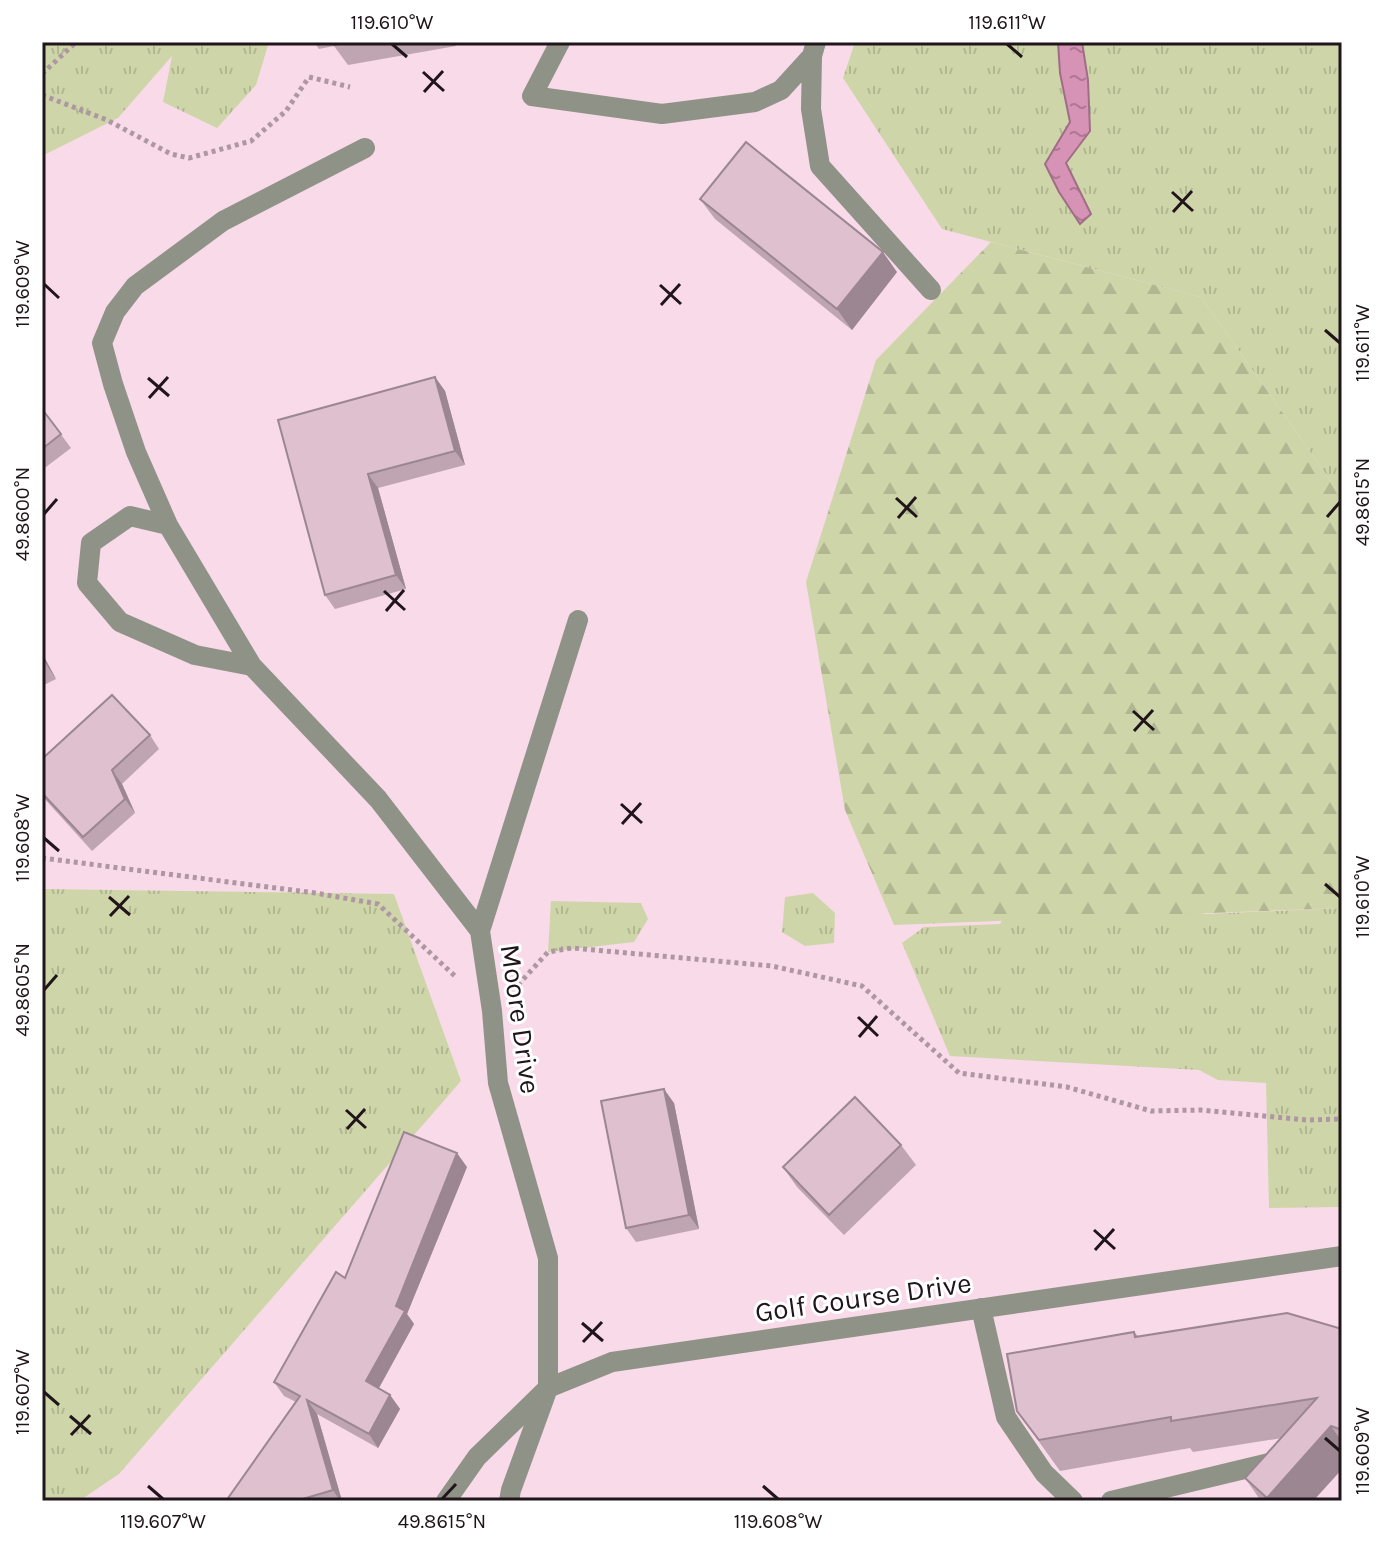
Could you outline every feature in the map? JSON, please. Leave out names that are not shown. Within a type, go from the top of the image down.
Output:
[{"type":"street","points":[[560,42],[532,96],[662,114],[755,102],[781,90],[814,49]]},
{"type":"street","points":[[814,49],[811,109],[820,166],[931,290]]},
{"type":"street","name":"Moore Drive","points":[[365,148],[223,221],[135,286],[115,312],[102,343],[136,452],[168,525],[252,666],[378,799],[480,931],[492,1011],[498,1083],[548,1258],[548,1388],[509,1501]]},
{"type":"street","points":[[168,525],[130,516],[91,543],[87,583],[120,622],[195,655],[252,666]]},
{"type":"street","points":[[480,931],[578,620]]},
{"type":"street","name":"Golf Course Drive","points":[[446,1501],[477,1457],[548,1388],[612,1362],[1342,1256]]},
{"type":"street","points":[[981,1308],[1006,1417],[1044,1473],[1073,1501]]},
{"type":"street","points":[[1111,1501],[1289,1458]]},
{"type":"path","points":[[42,74],[76,42]]},
{"type":"path","points":[[42,95],[107,120],[171,154],[189,158],[251,141],[286,111],[309,77],[350,87]]},
{"type":"path","points":[[42,858],[378,904],[492,1011],[548,952],[572,948],[772,966],[862,986],[959,1073],[1067,1087],[1151,1111],[1201,1110],[1307,1120],[1342,1119]]},
{"type":"green space","points":[[42,42],[269,42],[256,85],[217,128],[163,102],[172,56],[118,118],[42,156]]},
{"type":"green space","points":[[855,42],[1342,42],[1342,497],[1201,297],[942,229],[843,78]]},
{"type":"green space","points":[[991,242],[1201,297],[1342,497],[1342,908],[894,925],[845,810],[806,582],[876,360]]},
{"type":"green space","points":[[42,889],[394,894],[461,1081],[119,1474],[79,1501],[42,1501]]},
{"type":"green space","points":[[813,893],[835,913],[834,943],[805,946],[782,932],[785,897]]},
{"type":"green space","points":[[1148,895],[1205,914],[1342,908],[1342,1207],[1269,1208],[1266,1083],[1218,1080],[1199,1070],[950,1056],[902,943],[924,927],[1000,924],[1011,904]]},
{"type":"green space","points":[[551,901],[641,903],[648,919],[634,942],[548,952]]},
{"type":"water","points":[[1058,42],[1082,42],[1088,80],[1090,131],[1066,163],[1091,214],[1080,224],[1045,164],[1070,122],[1060,73]]},
{"type":"building","points":[[746,142],[883,252],[837,309],[700,199]]},
{"type":"building","points":[[435,377],[455,451],[368,474],[396,575],[325,595],[278,420]]},
{"type":"building","points":[[42,409],[61,434],[42,449]]},
{"type":"building","points":[[112,695],[150,735],[112,770],[125,799],[83,837],[42,793],[42,759]]},
{"type":"building","points":[[664,1089],[689,1215],[626,1228],[601,1101]]},
{"type":"building","points":[[855,1097],[901,1145],[829,1215],[783,1167]]},
{"type":"building","points":[[404,1132],[457,1153],[396,1306],[405,1311],[366,1381],[390,1395],[369,1434],[307,1400],[333,1490],[296,1501],[226,1501],[300,1396],[274,1382],[336,1272],[345,1278]]},
{"type":"building","points":[[1287,1313],[1342,1329],[1342,1430],[1331,1426],[1267,1498],[1245,1478],[1317,1398],[1171,1421],[1171,1417],[1039,1440],[1017,1411],[1007,1354],[1134,1332],[1135,1337]]}]
